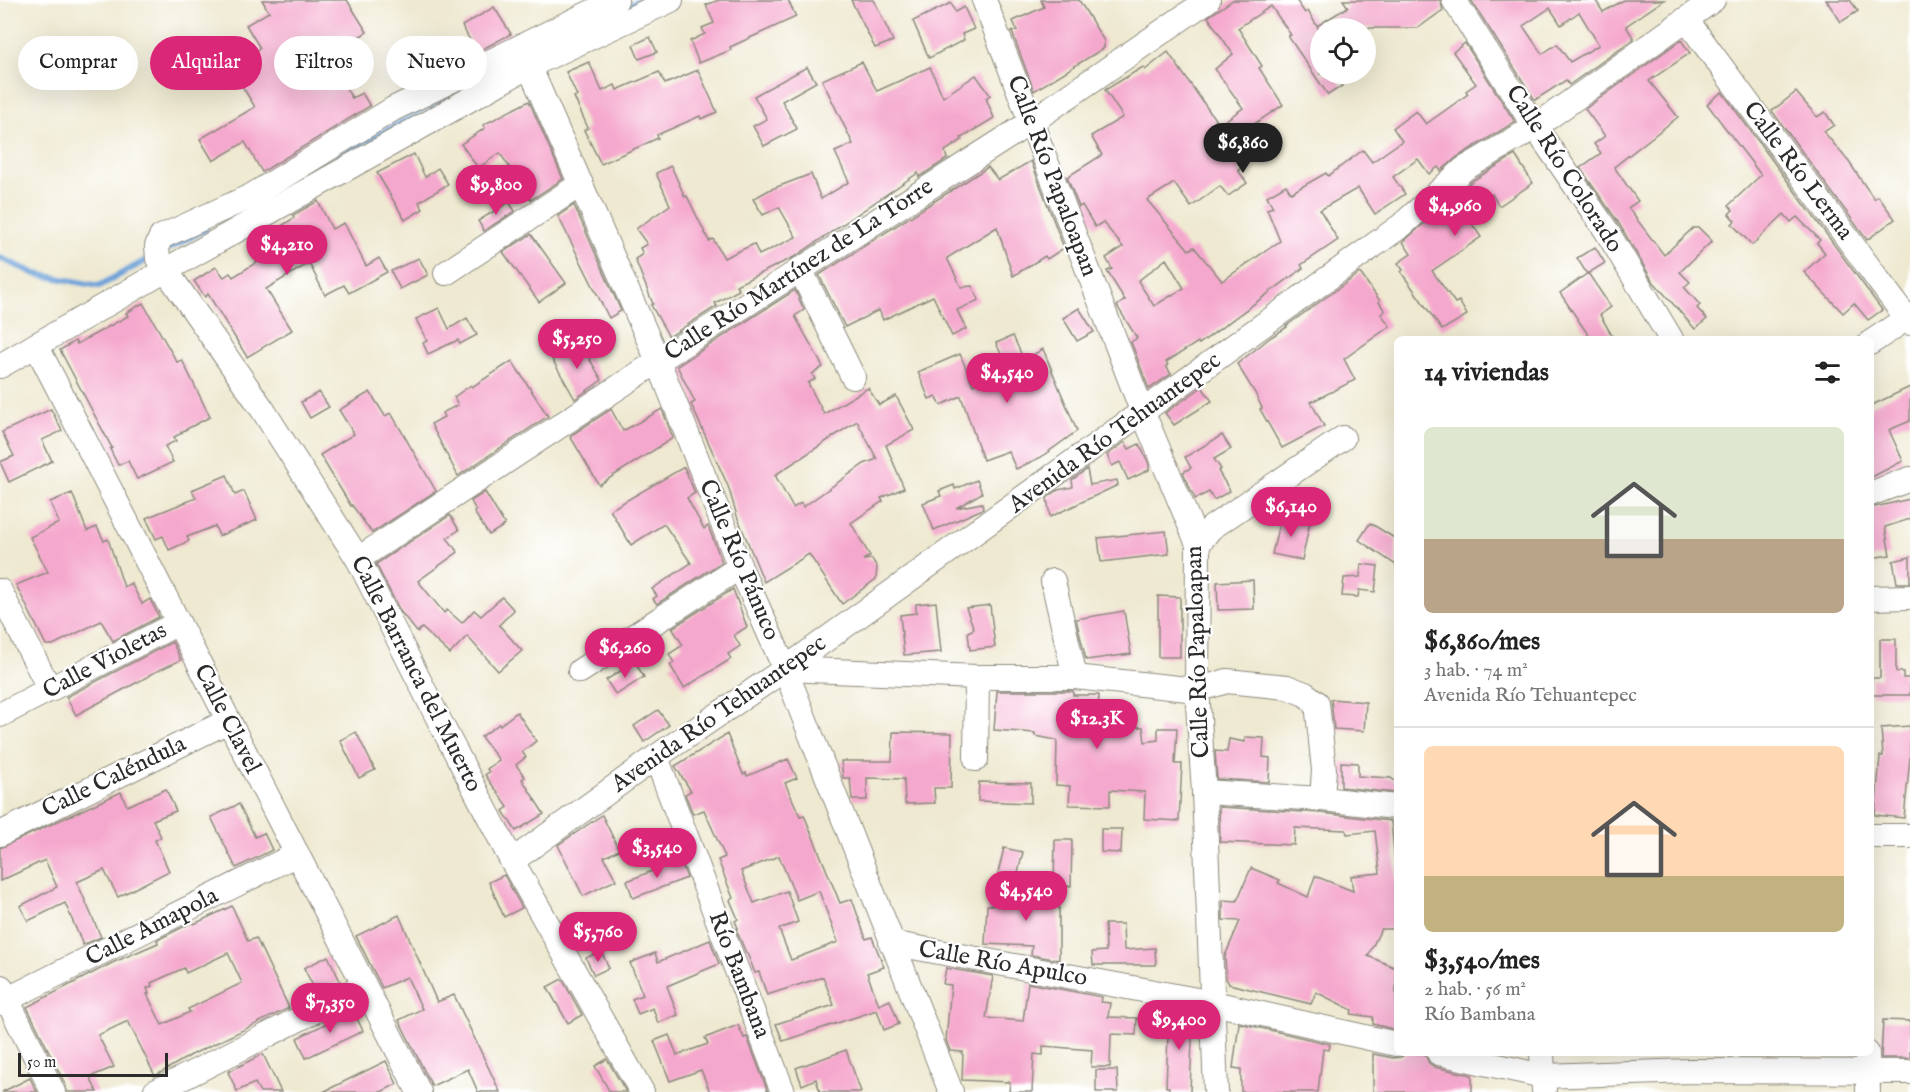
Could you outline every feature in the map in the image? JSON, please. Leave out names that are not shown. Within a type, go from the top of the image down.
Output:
[{"type":"street","points":[[160,258],[161,237],[251,195],[393,109],[616,0]]},
{"type":"street","points":[[0,366],[36,345],[160,258],[529,66],[670,0]]},
{"type":"street","name":"Calle Río Papaloapan","points":[[984,0],[1143,413],[1198,544],[1197,690],[1204,792],[1216,1092]]},
{"type":"street","name":"Calle Río Martínez de La Torre","points":[[358,559],[658,361],[1031,122],[1208,0]]},
{"type":"street","name":"Calle Río Colorado","points":[[1454,0],[1535,127],[1606,230],[1669,336]]},
{"type":"street","name":"Avenida Río Tehuantepec","points":[[512,861],[1143,413],[1402,225],[1464,170],[1535,127],[1713,0]]},
{"type":"street","name":"Calle Río Lerma","points":[[1686,19],[1909,319]]},
{"type":"street","name":"Calle Río Pánuco","points":[[529,66],[658,361],[740,567],[785,669],[951,1092]]},
{"type":"street","points":[[446,273],[581,184]]},
{"type":"street","name":"Calle Barranca del Muerto","points":[[160,258],[261,407],[358,559],[512,861],[642,1092]]},
{"type":"street","points":[[800,269],[853,377]]},
{"type":"street","points":[[1874,341],[1909,319]]},
{"type":"street","name":"Calle Clavel","points":[[36,345],[419,1092]]},
{"type":"street","points":[[1198,544],[1210,528],[1343,438]]},
{"type":"street","points":[[1874,492],[1910,479]]},
{"type":"street","points":[[579,670],[740,567]]},
{"type":"street","points":[[1053,581],[1076,677]]},
{"type":"street","points":[[1874,598],[1910,597]]},
{"type":"street","points":[[1,598],[50,690]]},
{"type":"street","name":"Calle Violetas","points":[[0,715],[178,623]]},
{"type":"street","points":[[785,669],[976,677],[1076,677],[1197,690],[1227,681],[1287,687],[1305,694],[1317,704],[1324,770],[1322,799]]},
{"type":"street","points":[[976,677],[976,759]]},
{"type":"street","name":"Calle Caléndula","points":[[0,834],[228,721]]},
{"type":"street","name":"Río Bambana","points":[[656,757],[783,1092]]},
{"type":"street","points":[[1204,792],[1322,799],[1394,807]]},
{"type":"street","points":[[1874,836],[1910,836]]},
{"type":"street","name":"Calle Amapola","points":[[2,996],[297,854]]},
{"type":"street","name":"Calle Río Apulco","points":[[891,943],[1213,1003],[1394,1044]]},
{"type":"street","points":[[155,1092],[364,987]]},
{"type":"street","points":[[2,996],[52,1092]]},
{"type":"street","points":[[1453,1056],[1543,1074],[1692,1071],[1910,1072]]},
{"type":"building","points":[[262,0],[347,0],[367,32],[360,36],[274,36],[274,90],[347,90],[352,98],[362,93],[370,106],[262,172],[245,142],[213,161],[200,139],[255,107],[244,90],[262,90],[262,36],[253,36],[246,25],[269,12]]},
{"type":"building","points":[[719,0],[788,0],[796,17],[730,47],[731,50],[699,63],[690,41],[705,34],[702,28],[714,23],[706,5]]},
{"type":"building","points":[[851,0],[874,0],[893,41],[875,48]]},
{"type":"building","points":[[1041,0],[1079,0],[1104,41],[1104,48],[1034,91],[1012,32],[1017,30],[1013,21],[1044,7]]},
{"type":"building","points":[[1233,0],[1296,0],[1305,13],[1308,11],[1312,18],[1310,18],[1310,68],[1271,6],[1238,28],[1262,66],[1259,68],[1283,105],[1254,124],[1263,137],[1234,157],[1242,168],[1238,170],[1247,183],[1228,196],[1220,186],[1191,207],[1174,183],[1147,200],[1189,250],[1194,247],[1222,281],[1280,241],[1267,209],[1273,207],[1267,196],[1286,185],[1291,193],[1326,173],[1328,176],[1363,150],[1372,162],[1402,141],[1393,128],[1416,111],[1426,124],[1468,94],[1466,91],[1476,84],[1453,52],[1465,43],[1515,122],[1457,157],[1441,171],[1438,167],[1429,174],[1418,159],[1393,177],[1405,194],[1375,214],[1358,188],[1320,210],[1338,240],[1301,265],[1303,268],[1199,344],[1198,342],[1166,362],[1171,374],[1149,389],[1131,342],[1137,338],[1117,306],[1125,300],[1107,271],[1112,269],[1106,258],[1123,247],[1103,222],[1095,227],[1082,205],[1079,207],[1067,177],[1102,155],[1091,136],[1123,117],[1105,90],[1143,67],[1145,70],[1168,52],[1219,125],[1243,108],[1215,69],[1233,54],[1208,17]],"holes":[[[1166,259],[1184,288],[1154,306],[1138,281]]]},
{"type":"building","points":[[1343,0],[1440,0],[1443,10],[1418,28],[1376,28],[1376,18],[1330,18],[1348,7]]},
{"type":"building","points":[[1471,0],[1597,0],[1603,12],[1624,0],[1664,0],[1626,26],[1634,39],[1569,85],[1566,80],[1535,100]],"holes":[[[1550,8],[1561,25],[1579,12],[1599,45],[1570,62],[1557,44],[1542,54],[1523,26]]]},
{"type":"building","points":[[1826,0],[1850,0],[1858,11],[1841,22]]},
{"type":"building","points":[[951,3],[955,12],[964,7],[974,29],[962,34],[964,40],[929,58],[913,21]]},
{"type":"building","points":[[494,7],[511,34],[487,47],[487,36],[468,36],[462,26]]},
{"type":"building","points":[[650,37],[657,52],[639,59],[633,45]]},
{"type":"building","points":[[1681,40],[1690,53],[1649,81],[1678,117],[1614,167],[1638,201],[1628,208],[1664,255],[1693,228],[1699,228],[1712,241],[1680,272],[1690,282],[1684,287],[1700,305],[1697,308],[1707,319],[1695,329],[1652,280],[1618,222],[1580,168],[1601,153],[1594,144],[1605,136],[1585,109]]},
{"type":"building","points":[[589,62],[602,91],[615,85],[617,90],[659,72],[665,84],[698,70],[717,112],[701,119],[700,116],[657,135],[658,138],[601,164],[584,130],[588,128],[566,72]]},
{"type":"building","points":[[862,62],[877,91],[930,67],[943,97],[976,75],[990,95],[986,98],[994,118],[961,138],[962,140],[945,151],[947,159],[919,177],[918,173],[796,256],[736,285],[739,290],[715,303],[717,306],[669,337],[651,305],[653,304],[635,259],[643,254],[640,248],[647,244],[636,229],[670,205],[656,173],[671,166],[709,241],[713,239],[724,258],[754,244],[759,255],[796,237],[779,207],[763,215],[753,199],[769,190],[811,174],[821,199],[849,182],[835,152],[853,144],[822,80]]},
{"type":"building","points":[[807,67],[816,82],[782,101],[797,129],[764,146],[753,126],[767,119],[754,96]]},
{"type":"building","points":[[1321,84],[1341,84],[1342,86],[1328,95]]},
{"type":"building","points":[[1722,92],[1882,310],[1868,320],[1854,303],[1843,313],[1804,272],[1825,253],[1817,243],[1820,240],[1797,217],[1791,222],[1784,214],[1752,245],[1732,224],[1735,221],[1729,214],[1733,210],[1729,205],[1761,175],[1707,104]]},
{"type":"building","points":[[1796,92],[1817,117],[1825,112],[1834,125],[1824,132],[1849,162],[1874,199],[1878,196],[1895,219],[1867,240],[1772,111]]},
{"type":"building","points":[[529,101],[563,179],[531,200],[500,153],[478,168],[461,144],[485,128],[483,125]]},
{"type":"building","points":[[414,154],[425,177],[438,168],[448,184],[419,202],[423,209],[405,220],[377,173]]},
{"type":"building","points":[[1515,155],[1533,183],[1499,206],[1492,194],[1464,212],[1481,237],[1432,271],[1455,303],[1459,301],[1467,315],[1442,330],[1401,272],[1403,270],[1398,263],[1411,254],[1403,242],[1472,181]]},
{"type":"building","points":[[1031,161],[1064,248],[1047,259],[1045,256],[1013,276],[997,227],[947,258],[961,287],[972,286],[979,300],[957,310],[966,329],[952,336],[933,296],[883,320],[879,310],[845,327],[819,275],[988,167],[998,180]]},
{"type":"building","points":[[318,201],[332,229],[344,223],[366,266],[379,258],[387,272],[349,293],[344,285],[325,295],[309,263],[266,289],[292,330],[247,357],[208,294],[205,297],[194,281],[216,267],[224,277],[230,273],[233,277],[275,251],[266,236],[294,218],[293,215]]},
{"type":"building","points":[[509,202],[515,211],[484,231],[478,221]]},
{"type":"building","points":[[574,205],[621,311],[609,318],[558,216]]},
{"type":"building","points":[[531,234],[566,283],[539,302],[503,252]]},
{"type":"building","points":[[1595,247],[1605,263],[1587,274],[1577,258]]},
{"type":"building","points":[[419,258],[428,275],[400,289],[391,271]]},
{"type":"building","points":[[1360,273],[1380,301],[1385,311],[1381,314],[1390,326],[1344,359],[1355,380],[1311,402],[1324,426],[1282,448],[1260,409],[1262,408],[1255,393],[1237,364]]},
{"type":"building","points":[[1588,273],[1611,307],[1600,315],[1612,336],[1589,336],[1560,293]]},
{"type":"building","points":[[795,290],[804,310],[795,316],[823,367],[812,374],[815,379],[808,383],[824,414],[868,388],[879,405],[896,396],[914,430],[886,445],[904,488],[881,498],[883,501],[851,523],[870,556],[863,560],[872,559],[877,567],[876,579],[842,604],[809,554],[764,582],[737,516],[728,486],[691,404],[695,402],[677,366]],"holes":[[[857,421],[877,459],[864,464],[803,507],[801,503],[793,508],[775,475]]]},
{"type":"building","points":[[143,303],[177,362],[182,360],[210,417],[181,432],[174,437],[176,441],[165,446],[173,462],[137,479],[128,461],[118,465],[110,449],[112,448],[60,350],[75,341],[77,344],[128,316],[126,313]]},
{"type":"building","points":[[439,308],[449,329],[467,318],[477,335],[460,344],[458,340],[428,354],[423,343],[427,341],[416,319]]},
{"type":"building","points":[[1079,308],[1094,332],[1077,341],[1063,318]]},
{"type":"building","points":[[1013,336],[1024,360],[1043,349],[1077,431],[1041,457],[1016,469],[1008,451],[983,460],[961,396],[941,405],[936,396],[929,399],[918,372],[960,354],[973,385],[1008,369],[996,343]]},
{"type":"building","points":[[580,343],[602,380],[575,399],[552,359]]},
{"type":"building","points":[[512,361],[548,416],[458,476],[431,424],[444,417],[442,413],[458,405],[454,397]]},
{"type":"building","points":[[1202,387],[1212,401],[1174,425],[1165,413]]},
{"type":"building","points":[[1910,387],[1910,421],[1889,430],[1903,461],[1874,476],[1874,404]]},
{"type":"building","points":[[319,392],[329,407],[310,418],[301,402]]},
{"type":"building","points":[[370,392],[385,416],[391,413],[436,491],[372,533],[351,506],[320,455],[354,434],[339,410]]},
{"type":"building","points":[[51,409],[62,431],[42,440],[52,461],[9,482],[0,462],[14,456],[2,432]]},
{"type":"building","points":[[611,409],[623,431],[662,409],[673,438],[599,485],[570,436]]},
{"type":"building","points":[[1222,435],[1231,449],[1214,459],[1230,491],[1214,500],[1209,492],[1195,499],[1183,472],[1191,468],[1185,457]]},
{"type":"building","points":[[1125,442],[1129,449],[1139,444],[1149,464],[1149,470],[1128,480],[1120,462],[1112,466],[1107,455]]},
{"type":"building","points":[[684,467],[695,493],[687,498],[704,529],[708,526],[722,562],[657,604],[653,599],[657,596],[652,589],[691,563],[664,524],[631,545],[610,510]]},
{"type":"building","points":[[1087,469],[1090,485],[1117,480],[1118,485],[1050,517],[1047,498],[1058,490],[1073,487],[1072,480]]},
{"type":"building","points":[[227,475],[235,495],[244,491],[257,520],[219,536],[215,526],[187,537],[189,541],[169,550],[163,536],[156,539],[146,518],[196,498],[192,490]]},
{"type":"building","points":[[977,480],[982,493],[956,508],[982,503],[983,509],[934,530],[923,503],[941,496],[939,491],[954,485],[955,489]]},
{"type":"building","points":[[485,492],[505,525],[489,535],[474,512],[476,511],[471,501]]},
{"type":"building","points":[[72,493],[87,531],[97,527],[104,541],[108,539],[124,587],[131,583],[142,604],[150,599],[159,617],[113,641],[101,621],[53,645],[46,645],[16,585],[48,572],[30,537],[59,523],[50,502]]},
{"type":"building","points":[[1910,499],[1910,519],[1885,527],[1890,555],[1874,557],[1874,507]]},
{"type":"building","points":[[450,515],[459,530],[447,538],[458,552],[418,581],[444,613],[447,610],[462,623],[474,610],[481,616],[502,597],[514,610],[499,625],[522,651],[498,671],[467,636],[450,654],[422,628],[417,632],[400,611],[376,564]]},
{"type":"building","points":[[1281,515],[1310,522],[1302,560],[1272,554]]},
{"type":"building","points":[[1370,523],[1394,538],[1394,564],[1359,540]]},
{"type":"building","points":[[1166,531],[1169,554],[1101,562],[1098,538]]},
{"type":"building","points":[[1910,557],[1910,583],[1897,583],[1893,561]]},
{"type":"building","points":[[1361,564],[1378,566],[1375,592],[1359,590],[1358,597],[1342,596],[1344,578],[1360,577]]},
{"type":"building","points":[[1253,580],[1254,609],[1218,610],[1217,582]]},
{"type":"building","points":[[733,589],[747,627],[734,635],[740,646],[728,654],[731,659],[684,688],[670,665],[674,663],[669,654],[683,645],[672,628]]},
{"type":"building","points":[[1158,596],[1180,597],[1180,657],[1158,657]]},
{"type":"building","points":[[936,602],[941,652],[904,655],[900,615],[916,613],[916,604]]},
{"type":"building","points":[[990,605],[995,647],[970,650],[968,632],[974,629],[966,608]]},
{"type":"building","points":[[1124,611],[1131,654],[1086,660],[1076,619]]},
{"type":"building","points":[[1880,639],[1896,639],[1896,672],[1903,672],[1903,678],[1910,678],[1910,695],[1874,695],[1874,678],[1880,678]]},
{"type":"building","points":[[172,642],[181,660],[76,715],[66,697]]},
{"type":"building","points":[[635,662],[644,677],[616,695],[606,680]]},
{"type":"building","points":[[997,691],[1073,691],[1073,695],[1099,695],[1097,725],[1143,727],[1145,742],[1158,740],[1158,728],[1177,728],[1175,764],[1182,764],[1179,821],[1144,819],[1145,792],[1110,790],[1110,806],[1069,805],[1070,786],[1056,785],[1057,740],[1035,736],[1035,733],[994,730]]},
{"type":"building","points":[[1331,699],[1366,702],[1364,731],[1334,729]]},
{"type":"building","points":[[658,710],[669,725],[644,742],[634,726]]},
{"type":"building","points":[[517,712],[536,741],[522,752],[526,757],[516,765],[525,777],[522,779],[544,814],[516,831],[503,811],[508,807],[485,775],[489,772],[487,769],[499,760],[481,737]]},
{"type":"building","points":[[1910,726],[1910,758],[1904,818],[1875,815],[1880,756],[1883,756],[1881,728]]},
{"type":"building","points":[[356,732],[375,770],[359,778],[340,740]]},
{"type":"building","points":[[893,732],[952,733],[951,788],[934,788],[935,803],[905,804],[904,779],[867,778],[867,800],[852,800],[850,778],[843,778],[841,761],[892,761]]},
{"type":"building","points":[[727,734],[743,774],[746,773],[747,776],[788,759],[797,778],[785,783],[800,816],[804,815],[840,903],[852,899],[866,939],[872,937],[884,967],[867,973],[879,1005],[890,1000],[899,1024],[884,1030],[877,1010],[783,1041],[776,1024],[834,1005],[823,977],[767,995],[759,972],[755,973],[736,929],[738,928],[735,921],[738,919],[730,900],[733,898],[718,860],[725,857],[704,810],[693,814],[685,794],[691,791],[675,766]],"holes":[[[779,856],[797,900],[819,891],[838,942],[791,960],[779,929],[798,922],[787,891],[754,903],[741,871]]]},
{"type":"building","points":[[1245,737],[1264,738],[1263,757],[1270,758],[1269,782],[1217,779],[1215,751],[1227,752],[1229,739],[1245,742]]},
{"type":"building","points":[[1341,762],[1358,763],[1358,776],[1391,778],[1394,780],[1394,793],[1341,787]]},
{"type":"building","points":[[979,782],[1031,783],[1031,803],[978,801]]},
{"type":"building","points":[[166,789],[176,811],[153,820],[161,837],[155,840],[169,871],[118,897],[104,870],[77,882],[101,937],[83,945],[65,903],[28,921],[20,906],[57,887],[45,860],[0,881],[0,848],[121,792],[127,806]]},
{"type":"building","points":[[239,804],[255,837],[264,833],[272,850],[236,868],[211,817]]},
{"type":"building","points":[[1219,807],[1321,813],[1391,821],[1394,852],[1394,929],[1381,929],[1368,956],[1394,967],[1394,1029],[1373,1024],[1373,1017],[1351,1014],[1352,1010],[1316,992],[1311,1004],[1229,984],[1226,978],[1225,956],[1240,921],[1223,920],[1223,900],[1237,901],[1251,868],[1280,880],[1278,883],[1308,897],[1315,876],[1353,891],[1351,876],[1380,873],[1375,831],[1347,834],[1346,830],[1295,828],[1294,845],[1220,842]]},
{"type":"building","points":[[602,815],[619,850],[604,857],[616,880],[583,896],[558,845]]},
{"type":"building","points":[[1101,829],[1122,829],[1121,853],[1101,852]]},
{"type":"building","points":[[1055,840],[1072,840],[1071,886],[1054,885]]},
{"type":"building","points":[[1004,848],[1023,852],[1017,877],[998,873]]},
{"type":"building","points":[[680,860],[687,878],[633,898],[627,881]]},
{"type":"building","points":[[504,875],[522,908],[504,917],[489,882]]},
{"type":"building","points":[[1005,884],[1021,886],[1021,892],[1059,891],[1059,960],[1031,955],[1032,946],[985,944],[987,905],[1003,906]]},
{"type":"building","points":[[232,906],[248,941],[256,938],[289,1008],[193,1054],[155,1076],[128,1021],[98,1035],[114,1067],[90,1077],[97,1092],[67,1092],[27,1007],[112,963],[158,943],[157,940],[193,922],[194,924]],"holes":[[[228,953],[242,983],[188,1009],[190,1012],[162,1025],[147,994],[149,994],[147,988],[152,986],[151,983],[184,968],[186,973]]]},
{"type":"building","points":[[399,915],[437,1002],[454,995],[500,1092],[478,1092],[468,1069],[432,1086],[399,1020],[422,1009],[407,977],[382,988],[356,936]]},
{"type":"building","points":[[1105,924],[1123,924],[1124,950],[1155,948],[1156,965],[1093,965],[1092,952],[1106,951]]},
{"type":"building","points":[[710,940],[719,964],[667,986],[678,1015],[658,1023],[653,1008],[638,1014],[632,999],[643,995],[630,963],[655,953],[658,962]]},
{"type":"building","points":[[601,951],[609,968],[594,975],[586,958]]},
{"type":"building","points":[[328,956],[340,981],[316,992],[304,968]]},
{"type":"building","points":[[946,968],[993,976],[986,1018],[1023,1021],[1028,983],[1102,997],[1101,1002],[1110,1003],[1108,1017],[1137,1018],[1136,1035],[1111,1034],[1110,1067],[1091,1067],[1092,1050],[1043,1046],[1043,1055],[1034,1054],[1032,1092],[1009,1092],[1010,1082],[962,1080],[963,1052],[950,1051],[946,1040],[951,985],[943,984]]},
{"type":"building","points":[[562,979],[582,1015],[568,1023],[547,987]]},
{"type":"building","points":[[1169,1009],[1193,1014],[1190,1092],[1169,1092],[1169,1087],[1166,1087]]},
{"type":"building","points":[[353,1010],[363,1031],[306,1058],[297,1038]]},
{"type":"building","points":[[1883,1020],[1910,1021],[1910,1058],[1881,1058]]},
{"type":"building","points":[[1239,1023],[1330,1044],[1329,1050],[1323,1049],[1318,1092],[1241,1092],[1241,1069],[1233,1068]]},
{"type":"building","points":[[738,1025],[744,1038],[747,1037],[768,1092],[710,1092],[701,1070],[670,1081],[654,1041],[669,1035],[677,1055],[708,1044],[705,1038]]},
{"type":"building","points":[[846,1050],[861,1092],[820,1092],[816,1079],[802,1085],[796,1068]]},
{"type":"building","points":[[263,1054],[281,1092],[260,1092],[255,1083],[237,1091],[228,1072]]},
{"type":"building","points":[[1373,1054],[1393,1058],[1426,1056],[1429,1063],[1435,1067],[1472,1075],[1472,1092],[1373,1092]]},
{"type":"building","points":[[607,1059],[626,1092],[610,1092],[595,1066]]},
{"type":"building","points":[[386,1061],[397,1084],[381,1092],[323,1092]]},
{"type":"building","points":[[1096,1070],[1117,1070],[1118,1092],[1096,1092]]},
{"type":"building","points":[[30,1078],[37,1092],[2,1092]]},
{"type":"waterway","points":[[620,10],[641,0]]},
{"type":"waterway","points":[[338,156],[459,90]]},
{"type":"waterway","points":[[164,251],[206,229]]},
{"type":"waterway","points":[[0,258],[36,274],[99,286],[152,257]]}]
